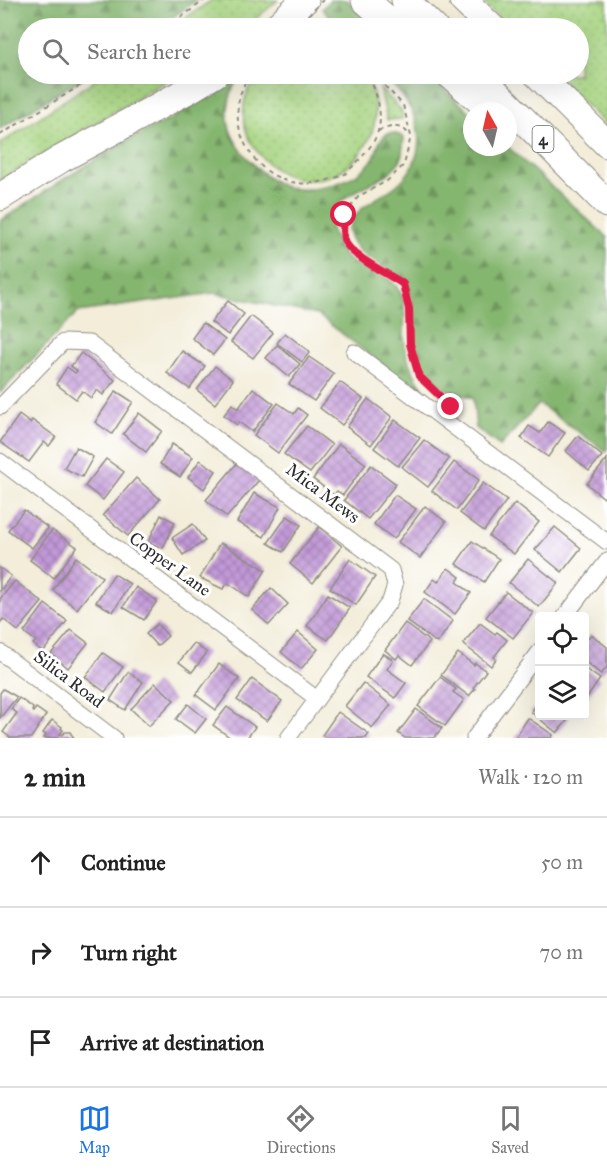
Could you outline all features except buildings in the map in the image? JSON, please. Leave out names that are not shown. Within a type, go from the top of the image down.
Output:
[{"type":"highway","points":[[365,0],[386,18]]},
{"type":"highway","points":[[405,0],[424,18]]},
{"type":"highway","points":[[464,0],[482,18]]},
{"type":"highway","points":[[289,18],[308,6]]},
{"type":"highway","points":[[0,197],[61,159],[198,84]]},
{"type":"highway","points":[[461,84],[482,102]]},
{"type":"highway","name":"4","points":[[488,84],[607,204]]},
{"type":"highway","name":"4","points":[[547,84],[607,144]]},
{"type":"highway","points":[[517,133],[607,211]]},
{"type":"street","name":"Mica Mews","points":[[0,407],[63,342],[89,343],[391,570],[395,585],[390,601],[288,738]]},
{"type":"street","points":[[354,352],[607,542]]},
{"type":"street","name":"Copper Lane","points":[[0,461],[317,699]]},
{"type":"street","points":[[568,612],[607,561]]},
{"type":"street","name":"Silica Road","points":[[0,652],[114,738]]},
{"type":"street","points":[[474,738],[535,658]]},
{"type":"path","points":[[180,18],[205,0]]},
{"type":"path","points":[[305,18],[323,0]]},
{"type":"path","points":[[308,6],[318,18]]},
{"type":"path","points":[[0,135],[83,84]]},
{"type":"path","points":[[243,84],[237,110],[239,127],[247,150],[265,170],[286,181],[313,184],[344,175],[366,153],[378,131],[377,97],[372,84]]},
{"type":"path","points":[[383,84],[403,105],[410,135],[404,165],[387,181],[359,196],[344,215],[344,239],[357,257],[403,284],[409,309],[410,344],[419,376],[451,407],[448,423]]},
{"type":"path","points":[[378,131],[395,126],[403,128],[410,135]]},
{"type":"green space","points":[[0,0],[197,0],[171,18],[18,18],[18,84],[73,84],[0,129]]},
{"type":"green space","points":[[212,0],[278,0],[257,18],[185,18]]},
{"type":"green space","points":[[330,0],[347,0],[367,18],[331,18],[322,9]]},
{"type":"green space","points":[[481,0],[607,0],[607,126],[564,84],[589,84],[589,18],[499,18]]},
{"type":"green space","points":[[89,84],[161,84],[0,180],[0,144]]},
{"type":"green space","points":[[222,84],[235,84],[228,106],[232,136],[246,156],[265,175],[286,187],[296,189],[328,186],[350,178],[368,165],[374,157],[380,140],[386,134],[394,133],[404,138],[401,160],[388,174],[349,195],[336,206],[329,224],[340,250],[348,259],[387,278],[399,290],[404,306],[407,357],[421,385],[442,411],[318,315],[214,293],[78,312],[0,393],[0,221],[133,137],[171,119],[204,99]]},
{"type":"green space","points":[[250,84],[370,84],[375,103],[374,126],[366,145],[357,157],[343,169],[328,177],[313,180],[298,179],[283,174],[270,165],[258,153],[249,138],[243,113]]},
{"type":"green space","points":[[391,84],[438,84],[463,106],[463,156],[517,155],[607,237],[607,452],[539,404],[500,446],[476,428],[473,398],[443,388],[427,378],[421,370],[413,349],[413,304],[408,289],[399,278],[358,250],[348,230],[360,210],[401,181],[415,161],[419,137],[413,113]]},
{"type":"green space","points":[[380,88],[402,111],[402,119],[387,120]]},
{"type":"route","points":[[344,215],[344,239],[357,257],[403,284],[409,309],[410,344],[419,376],[451,407]]}]
